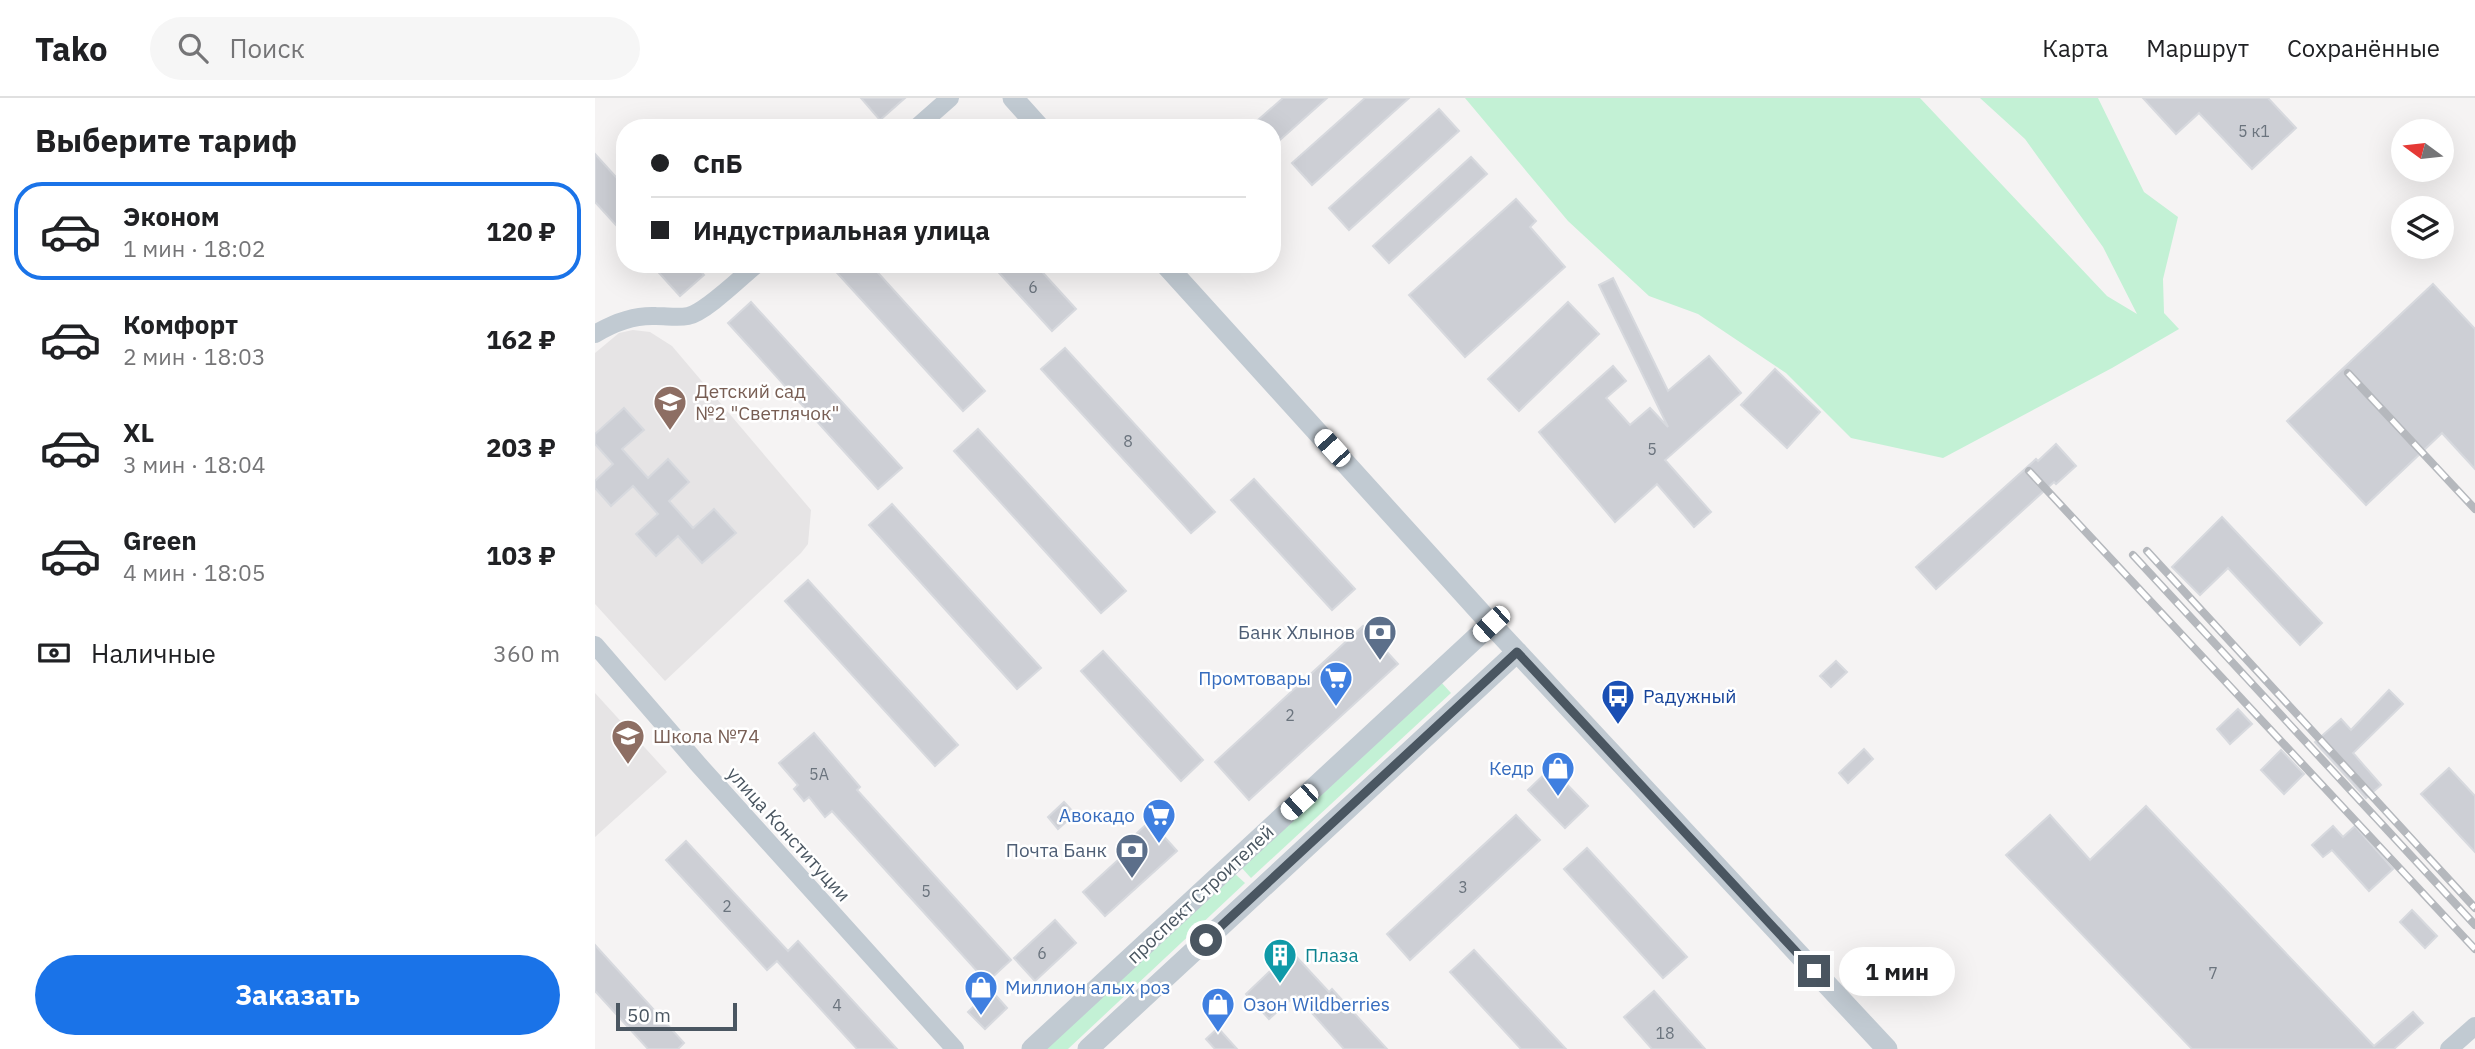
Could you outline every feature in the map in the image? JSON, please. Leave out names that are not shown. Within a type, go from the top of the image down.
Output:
[{"type":"street","points":[[926,119],[950,98]]},
{"type":"street","points":[[1013,98],[1033,119]]},
{"type":"street","points":[[595,334],[631,318],[654,315],[681,317],[698,313],[746,273]]},
{"type":"street","points":[[1173,273],[1491,624],[1887,1049]]},
{"type":"street","name":"проспект Строителей","points":[[1032,1049],[1491,624]]},
{"type":"street","name":"улица Конституции","points":[[595,645],[698,764],[955,1049]]},
{"type":"street","name":"проспект Строителей","points":[[1088,1049],[1517,652]]},
{"type":"street","points":[[2449,1049],[2475,1026]]},
{"type":"shaded area","name":"Детский сад №2 \"Светлячок\"","points":[[633,330],[650,332],[672,346],[811,510],[808,544],[801,553],[665,681],[595,604],[595,353],[619,333]]},
{"type":"shaded area","name":"Школа №74","points":[[595,693],[667,772],[595,837]]},
{"type":"green space","points":[[1465,98],[1920,98],[2107,296],[2137,314],[2103,247],[2025,139],[1980,98],[2098,98],[2144,192],[2178,217],[2163,279],[2164,313],[2179,329],[1943,458],[1851,438],[1786,373],[1698,314],[1649,296],[1568,221]]},
{"type":"green space","points":[[1440,681],[1451,693],[1251,878],[1241,867]]},
{"type":"green space","points":[[1234,873],[1245,883],[1068,1049],[1046,1049]]},
{"type":"building","points":[[861,98],[905,98],[881,119]]},
{"type":"building","points":[[1283,98],[1327,98],[1281,139],[1281,119],[1259,119]]},
{"type":"building","points":[[1365,98],[1409,98],[1312,185],[1292,163]]},
{"type":"building","points":[[2143,98],[2268,98],[2296,128],[2252,169],[2199,113],[2176,134]]},
{"type":"building","points":[[1439,109],[1459,131],[1349,230],[1329,208]]},
{"type":"building","points":[[595,154],[616,177],[616,225],[595,202]]},
{"type":"building","points":[[1471,157],[1487,174],[1389,263],[1373,246]]},
{"type":"building","points":[[1516,199],[1536,221],[1530,227],[1565,267],[1465,357],[1409,295]]},
{"type":"building","points":[[659,273],[702,273],[704,275],[680,296]]},
{"type":"building","points":[[837,273],[878,273],[985,391],[963,411]]},
{"type":"building","points":[[999,273],[1043,273],[1076,309],[1052,331]]},
{"type":"building","points":[[1613,278],[1668,391],[1709,356],[1741,393],[1665,460],[1711,512],[1694,527],[1657,484],[1615,522],[1539,432],[1613,366],[1626,381],[1606,398],[1630,425],[1650,408],[1668,427],[1599,285]]},
{"type":"building","points":[[2433,284],[2475,329],[2475,469],[2442,433],[2366,505],[2287,421]]},
{"type":"building","points":[[751,302],[902,468],[878,489],[728,323]]},
{"type":"building","points":[[1568,302],[1599,334],[1519,411],[1488,379]]},
{"type":"building","points":[[1065,348],[1215,512],[1191,533],[1041,369]]},
{"type":"building","points":[[1775,369],[1820,412],[1787,448],[1741,405]]},
{"type":"building","points":[[624,408],[644,430],[622,449],[648,478],[668,459],[689,482],[669,501],[693,528],[714,509],[736,533],[702,563],[678,536],[656,556],[636,534],[658,514],[633,486],[611,506],[595,488],[595,481],[613,464],[595,444],[595,434]]},
{"type":"building","points":[[978,429],[1126,591],[1101,613],[954,451]]},
{"type":"building","points":[[2056,444],[2076,466],[2056,484],[2054,482],[1936,589],[1916,567]]},
{"type":"building","points":[[1254,479],[1355,589],[1332,610],[1231,500]]},
{"type":"building","points":[[892,504],[1041,668],[1017,689],[869,525]]},
{"type":"building","points":[[2222,517],[2322,623],[2300,645],[2228,568],[2200,595],[2172,567]]},
{"type":"building","points":[[808,580],[958,745],[935,766],[785,601]]},
{"type":"building","points":[[1363,626],[1398,664],[1249,800],[1215,762]]},
{"type":"building","points":[[1103,651],[1203,760],[1181,781],[1081,671]]},
{"type":"building","points":[[1836,661],[1847,672],[1831,687],[1820,676]]},
{"type":"building","points":[[2389,690],[2403,704],[2353,753],[2381,785],[2366,798],[2315,742],[2341,719],[2351,730]]},
{"type":"building","points":[[2238,709],[2252,724],[2230,744],[2217,729]]},
{"type":"building","points":[[814,733],[860,787],[857,790],[1011,960],[987,982],[832,811],[825,817],[809,797],[804,801],[794,789],[798,785],[779,763]]},
{"type":"building","points":[[1864,749],[1873,759],[1848,783],[1839,773]]},
{"type":"building","points":[[2281,750],[2304,774],[2284,794],[2261,770]]},
{"type":"building","name":"Кедр","points":[[1551,768],[1588,806],[1565,828],[1528,790]]},
{"type":"building","points":[[2449,768],[2475,796],[2475,852],[2421,794]]},
{"type":"building","points":[[1064,802],[1075,814],[1058,829],[1048,817]]},
{"type":"building","points":[[2146,806],[2374,1046],[2413,1012],[2423,1023],[2394,1049],[2192,1049],[2006,855],[2050,815],[2090,860]]},
{"type":"building","points":[[1516,815],[1540,840],[1410,960],[1387,934]]},
{"type":"building","points":[[1150,821],[1177,851],[1105,916],[1083,892],[1141,839],[1136,834]]},
{"type":"building","points":[[2333,826],[2343,837],[2355,826],[2393,869],[2369,891],[2332,850],[2323,857],[2312,845]]},
{"type":"building","points":[[686,841],[788,951],[798,941],[897,1049],[857,1049],[777,961],[767,970],[666,860]]},
{"type":"building","points":[[1587,848],[1687,957],[1663,978],[1564,869]]},
{"type":"building","points":[[2412,910],[2437,936],[2425,948],[2400,922]]},
{"type":"building","points":[[1055,920],[1076,943],[1035,981],[1014,958]]},
{"type":"building","points":[[595,945],[684,1043],[678,1049],[648,1049],[595,991]]},
{"type":"building","points":[[1474,950],[1566,1049],[1521,1049],[1450,972]]},
{"type":"building","points":[[1291,951],[1329,992],[1332,989],[1387,1049],[1344,1049],[1296,995],[1269,1019],[1246,994]]},
{"type":"building","points":[[991,990],[1007,1008],[985,1029],[968,1012]]},
{"type":"building","points":[[1654,991],[1705,1049],[1652,1049],[1624,1017]]},
{"type":"building","name":"Озон Wildberries","points":[[1218,1028],[1237,1049],[1215,1049],[1206,1039]]},
{"type":"railway","points":[[2348,373],[2475,509]]},
{"type":"railway","points":[[2029,471],[2475,949]]},
{"type":"railway","points":[[2147,551],[2475,908]]},
{"type":"railway","points":[[2133,555],[2475,925]]},
{"type":"place","name":"Детский сад №2 \"Светлячок\"","points":[[670,432]]},
{"type":"place","name":"Банк Хлынов","points":[[1380,662]]},
{"type":"place","name":"Промтовары","points":[[1336,708]]},
{"type":"place","name":"Радужный","points":[[1618,726]]},
{"type":"place","name":"Школа №74","points":[[628,766]]},
{"type":"place","name":"Кедр","points":[[1558,798]]},
{"type":"place","name":"Авокадо","points":[[1159,845]]},
{"type":"place","name":"Почта Банк","points":[[1132,880]]},
{"type":"place","name":"Плаза","points":[[1280,985]]},
{"type":"place","name":"Миллион алых роз","points":[[981,1017]]},
{"type":"place","name":"Озон Wildberries","points":[[1218,1034]]},
{"type":"route","points":[[1206,940],[1517,652],[1814,971]]}]
